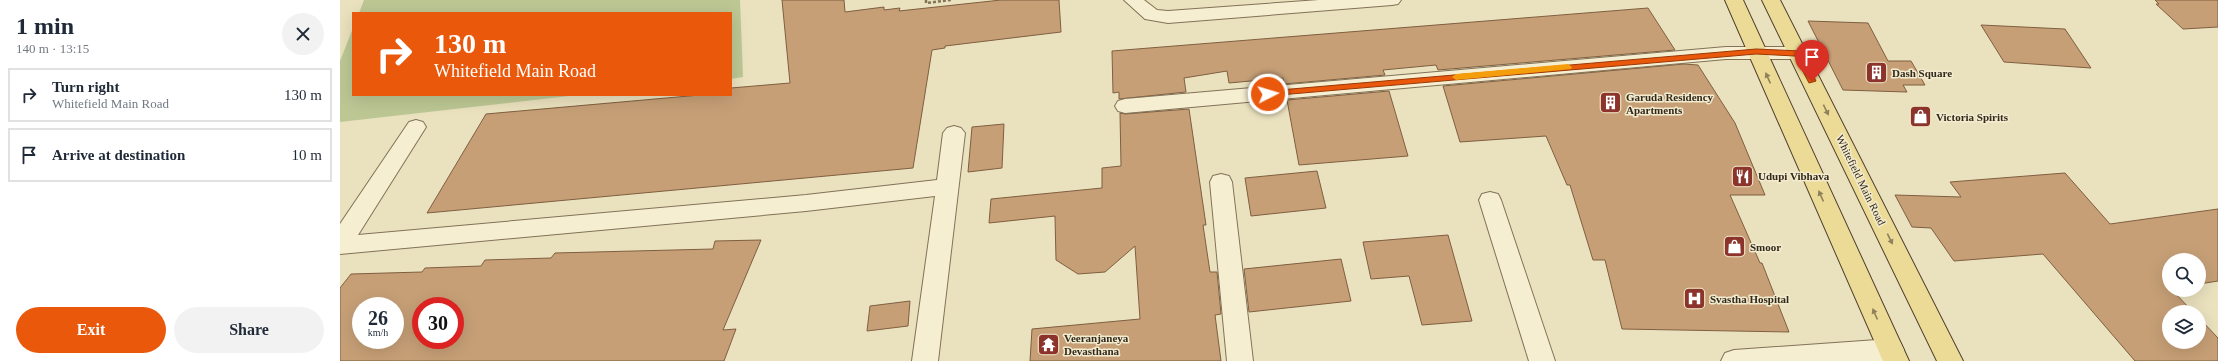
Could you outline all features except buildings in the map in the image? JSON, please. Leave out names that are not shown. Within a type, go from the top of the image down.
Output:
[{"type":"main road","points":[[1734,0],[1756,52],[1894,356]]},
{"type":"main road","name":"Whitefield Main Road","points":[[1771,0],[1950,361]]},
{"type":"street","points":[[1133,0],[1152,15],[1168,17],[1392,0]]},
{"type":"street","points":[[1125,106],[1756,52],[1798,53]]},
{"type":"street","points":[[340,244],[416,127]]},
{"type":"street","points":[[925,361],[954,133]]},
{"type":"street","points":[[1221,182],[1240,361]]},
{"type":"street","points":[[340,244],[806,203],[947,187]]},
{"type":"street","points":[[1490,200],[1542,361]]},
{"type":"street","points":[[1734,361],[1894,356]]},
{"type":"path","points":[[926,0],[926,3],[951,0]]},
{"type":"green space","points":[[364,0],[740,0],[743,77],[732,79],[732,12],[359,12]]},
{"type":"green space","points":[[352,31],[352,96],[569,96],[340,122],[340,61]]},
{"type":"slow traffic","points":[[1456,77],[1568,67]]},
{"type":"place","name":"Dash Square","points":[[1876,73]]},
{"type":"place","name":"Garuda Residency Apartments","points":[[1610,103]]},
{"type":"place","name":"Victoria Spirits","points":[[1920,117]]},
{"type":"place","name":"Udupi Vibhava","points":[[1742,176]]},
{"type":"place","name":"Smoor","points":[[1735,247]]},
{"type":"place","name":"Svastha Hospital","points":[[1695,299]]},
{"type":"place","name":"Veeranjaneya Devasthana","points":[[1048,344]]},
{"type":"route","points":[[1268,94],[1726,53],[1756,52],[1798,53],[1812,81]]}]
